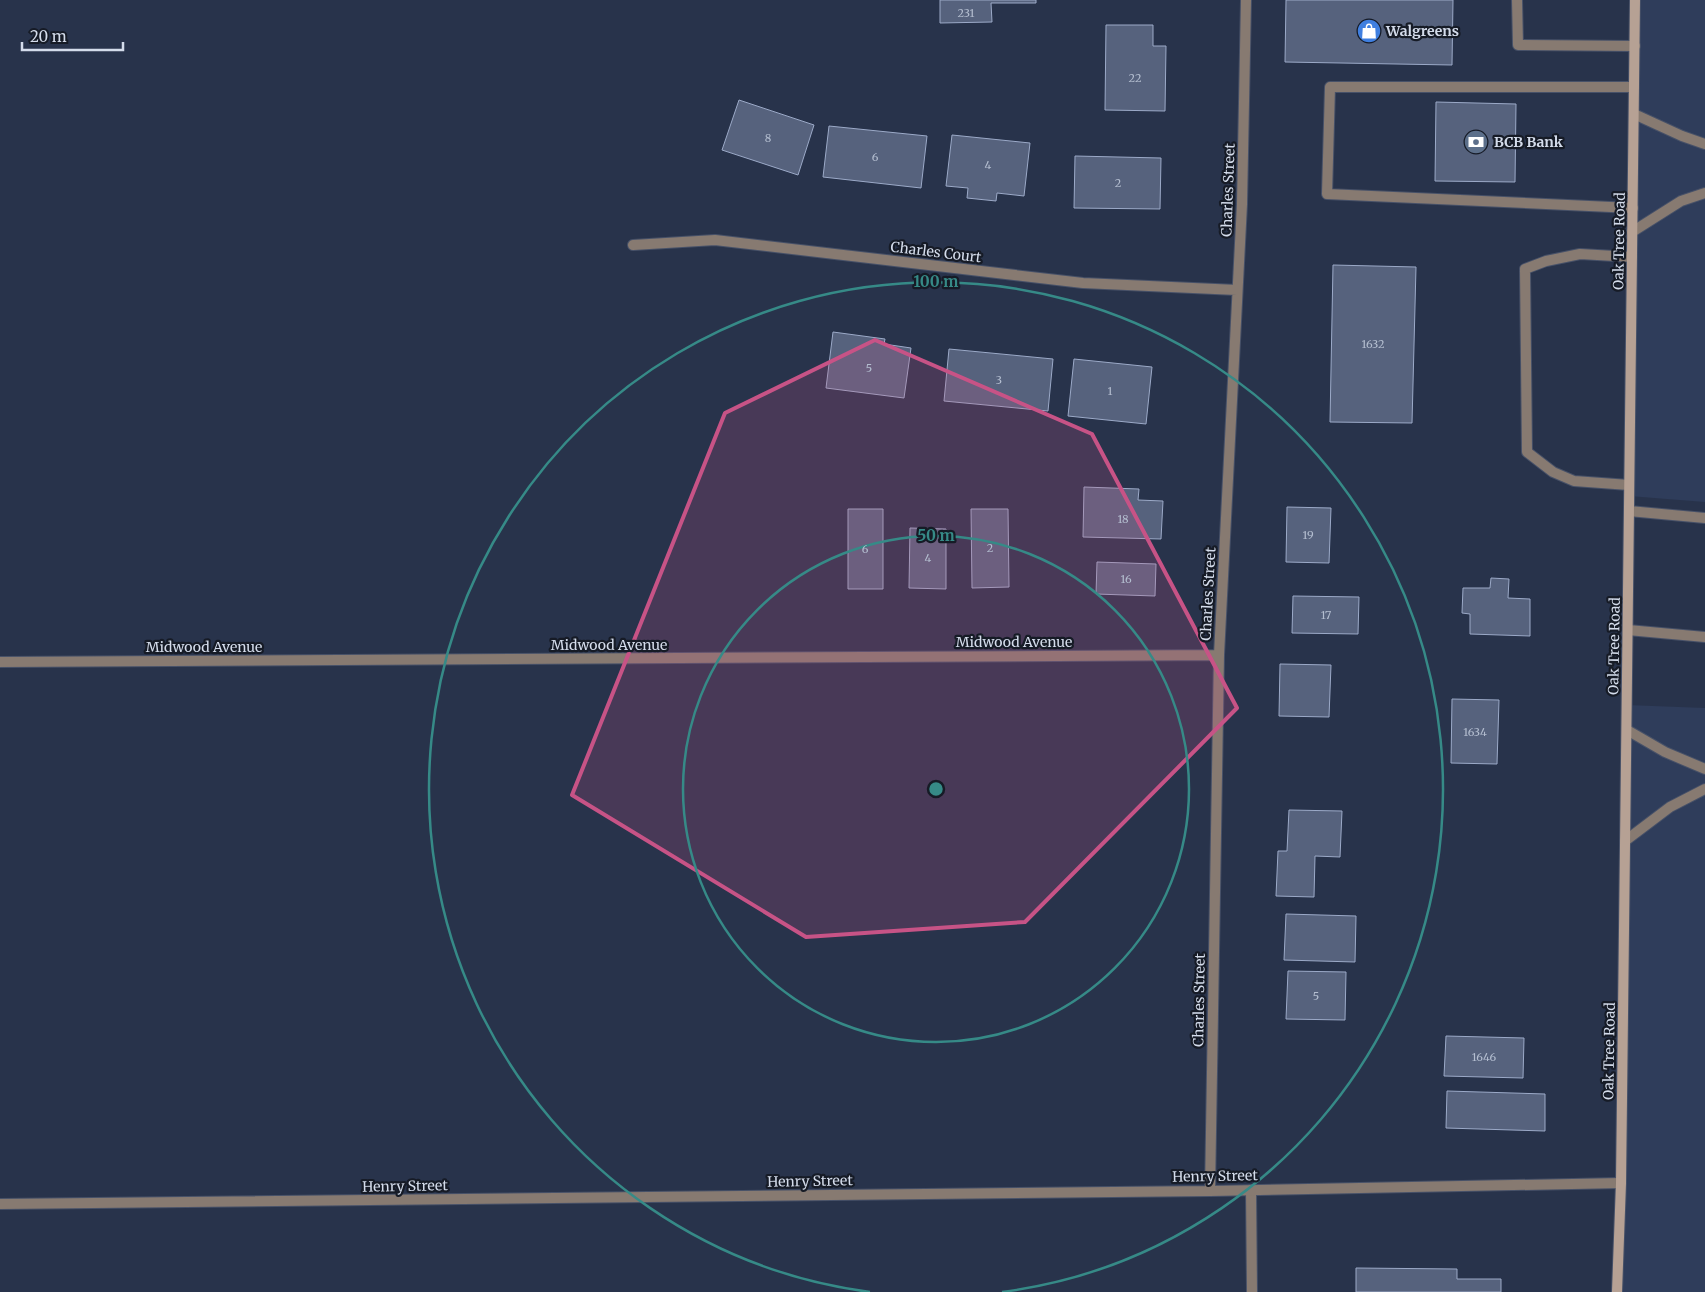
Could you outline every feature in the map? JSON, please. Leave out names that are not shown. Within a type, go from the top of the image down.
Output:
[{"type":"main road","name":"Oak Tree Road","points":[[1617,1292],[1621,1183],[1635,0]]},
{"type":"street","name":"Charles Street","points":[[1210,1190],[1219,655],[1242,204],[1246,0]]},
{"type":"street","points":[[1517,0],[1518,45],[1635,46]]},
{"type":"street","points":[[1633,208],[1327,194],[1330,87],[1634,86]]},
{"type":"street","points":[[1634,114],[1682,136],[1705,144]]},
{"type":"street","points":[[1632,232],[1681,201],[1705,193]]},
{"type":"street","name":"Charles Court","points":[[633,245],[715,240],[1083,283],[1237,290]]},
{"type":"street","points":[[1629,485],[1574,481],[1553,472],[1527,452],[1525,269],[1546,261],[1580,254],[1632,256]]},
{"type":"street","points":[[1629,511],[1705,518]]},
{"type":"street","points":[[1628,630],[1705,637]]},
{"type":"street","name":"Midwood Avenue","points":[[0,662],[1219,655]]},
{"type":"street","points":[[1626,730],[1665,752],[1705,770]]},
{"type":"street","points":[[1625,841],[1670,807],[1705,789]]},
{"type":"street","name":"Henry Street","points":[[0,1204],[1251,1190],[1621,1183]]},
{"type":"street","points":[[1251,1190],[1252,1292]]},
{"type":"highlighted area","points":[[875,340],[1092,434],[1237,708],[1025,922],[806,937],[572,795],[725,413]]},
{"type":"shaded area","points":[[1635,0],[1705,0],[1705,502],[1629,496]]},
{"type":"shaded area","points":[[1627,705],[1705,708],[1705,1292],[1617,1292]]},
{"type":"building","points":[[940,0],[1036,0],[1036,3],[991,3],[992,22],[940,23]]},
{"type":"building","name":"Walgreens","points":[[1286,0],[1453,0],[1452,65],[1285,62]]},
{"type":"building","points":[[1106,25],[1153,25],[1153,46],[1166,46],[1165,111],[1105,110]]},
{"type":"building","points":[[739,100],[814,125],[798,175],[722,150]]},
{"type":"building","name":"BCB Bank","points":[[1436,102],[1516,104],[1515,182],[1435,181]]},
{"type":"building","points":[[829,126],[927,136],[921,188],[823,177]]},
{"type":"building","points":[[952,135],[1030,143],[1024,196],[997,193],[996,201],[967,198],[968,188],[946,186]]},
{"type":"building","points":[[1075,156],[1161,158],[1160,209],[1074,208]]},
{"type":"building","points":[[1333,265],[1416,267],[1412,423],[1330,422]]},
{"type":"building","points":[[833,332],[885,339],[884,344],[911,348],[904,398],[826,388]]},
{"type":"building","points":[[949,349],[1053,359],[1048,411],[944,401]]},
{"type":"building","points":[[1074,359],[1152,367],[1146,424],[1068,416]]},
{"type":"building","points":[[1084,487],[1139,489],[1138,500],[1163,501],[1161,539],[1083,537]]},
{"type":"building","points":[[1287,507],[1331,508],[1329,563],[1286,562]]},
{"type":"building","points":[[848,509],[883,509],[883,589],[848,589]]},
{"type":"building","points":[[971,509],[1008,509],[1009,587],[972,588]]},
{"type":"building","points":[[910,528],[946,529],[946,589],[909,588]]},
{"type":"building","points":[[1097,562],[1156,564],[1155,596],[1096,594]]},
{"type":"building","points":[[1491,578],[1509,579],[1508,598],[1530,599],[1530,636],[1470,634],[1470,614],[1462,613],[1463,588],[1490,588]]},
{"type":"building","points":[[1293,596],[1359,597],[1358,634],[1292,633]]},
{"type":"building","points":[[1280,664],[1331,665],[1329,717],[1279,716]]},
{"type":"building","points":[[1452,699],[1499,700],[1497,764],[1451,763]]},
{"type":"building","points":[[1289,810],[1342,811],[1340,857],[1315,856],[1314,897],[1276,896],[1278,851],[1287,851]]},
{"type":"building","points":[[1286,914],[1356,916],[1355,962],[1284,960]]},
{"type":"building","points":[[1288,971],[1346,972],[1345,1020],[1286,1019]]},
{"type":"building","points":[[1446,1036],[1524,1038],[1523,1078],[1444,1076]]},
{"type":"building","points":[[1447,1091],[1545,1094],[1545,1131],[1446,1128]]},
{"type":"building","points":[[1356,1268],[1457,1269],[1457,1279],[1501,1279],[1501,1292],[1356,1292]]},
{"type":"place","name":"Walgreens","points":[[1369,31]]},
{"type":"place","name":"BCB Bank","points":[[1476,142]]}]
